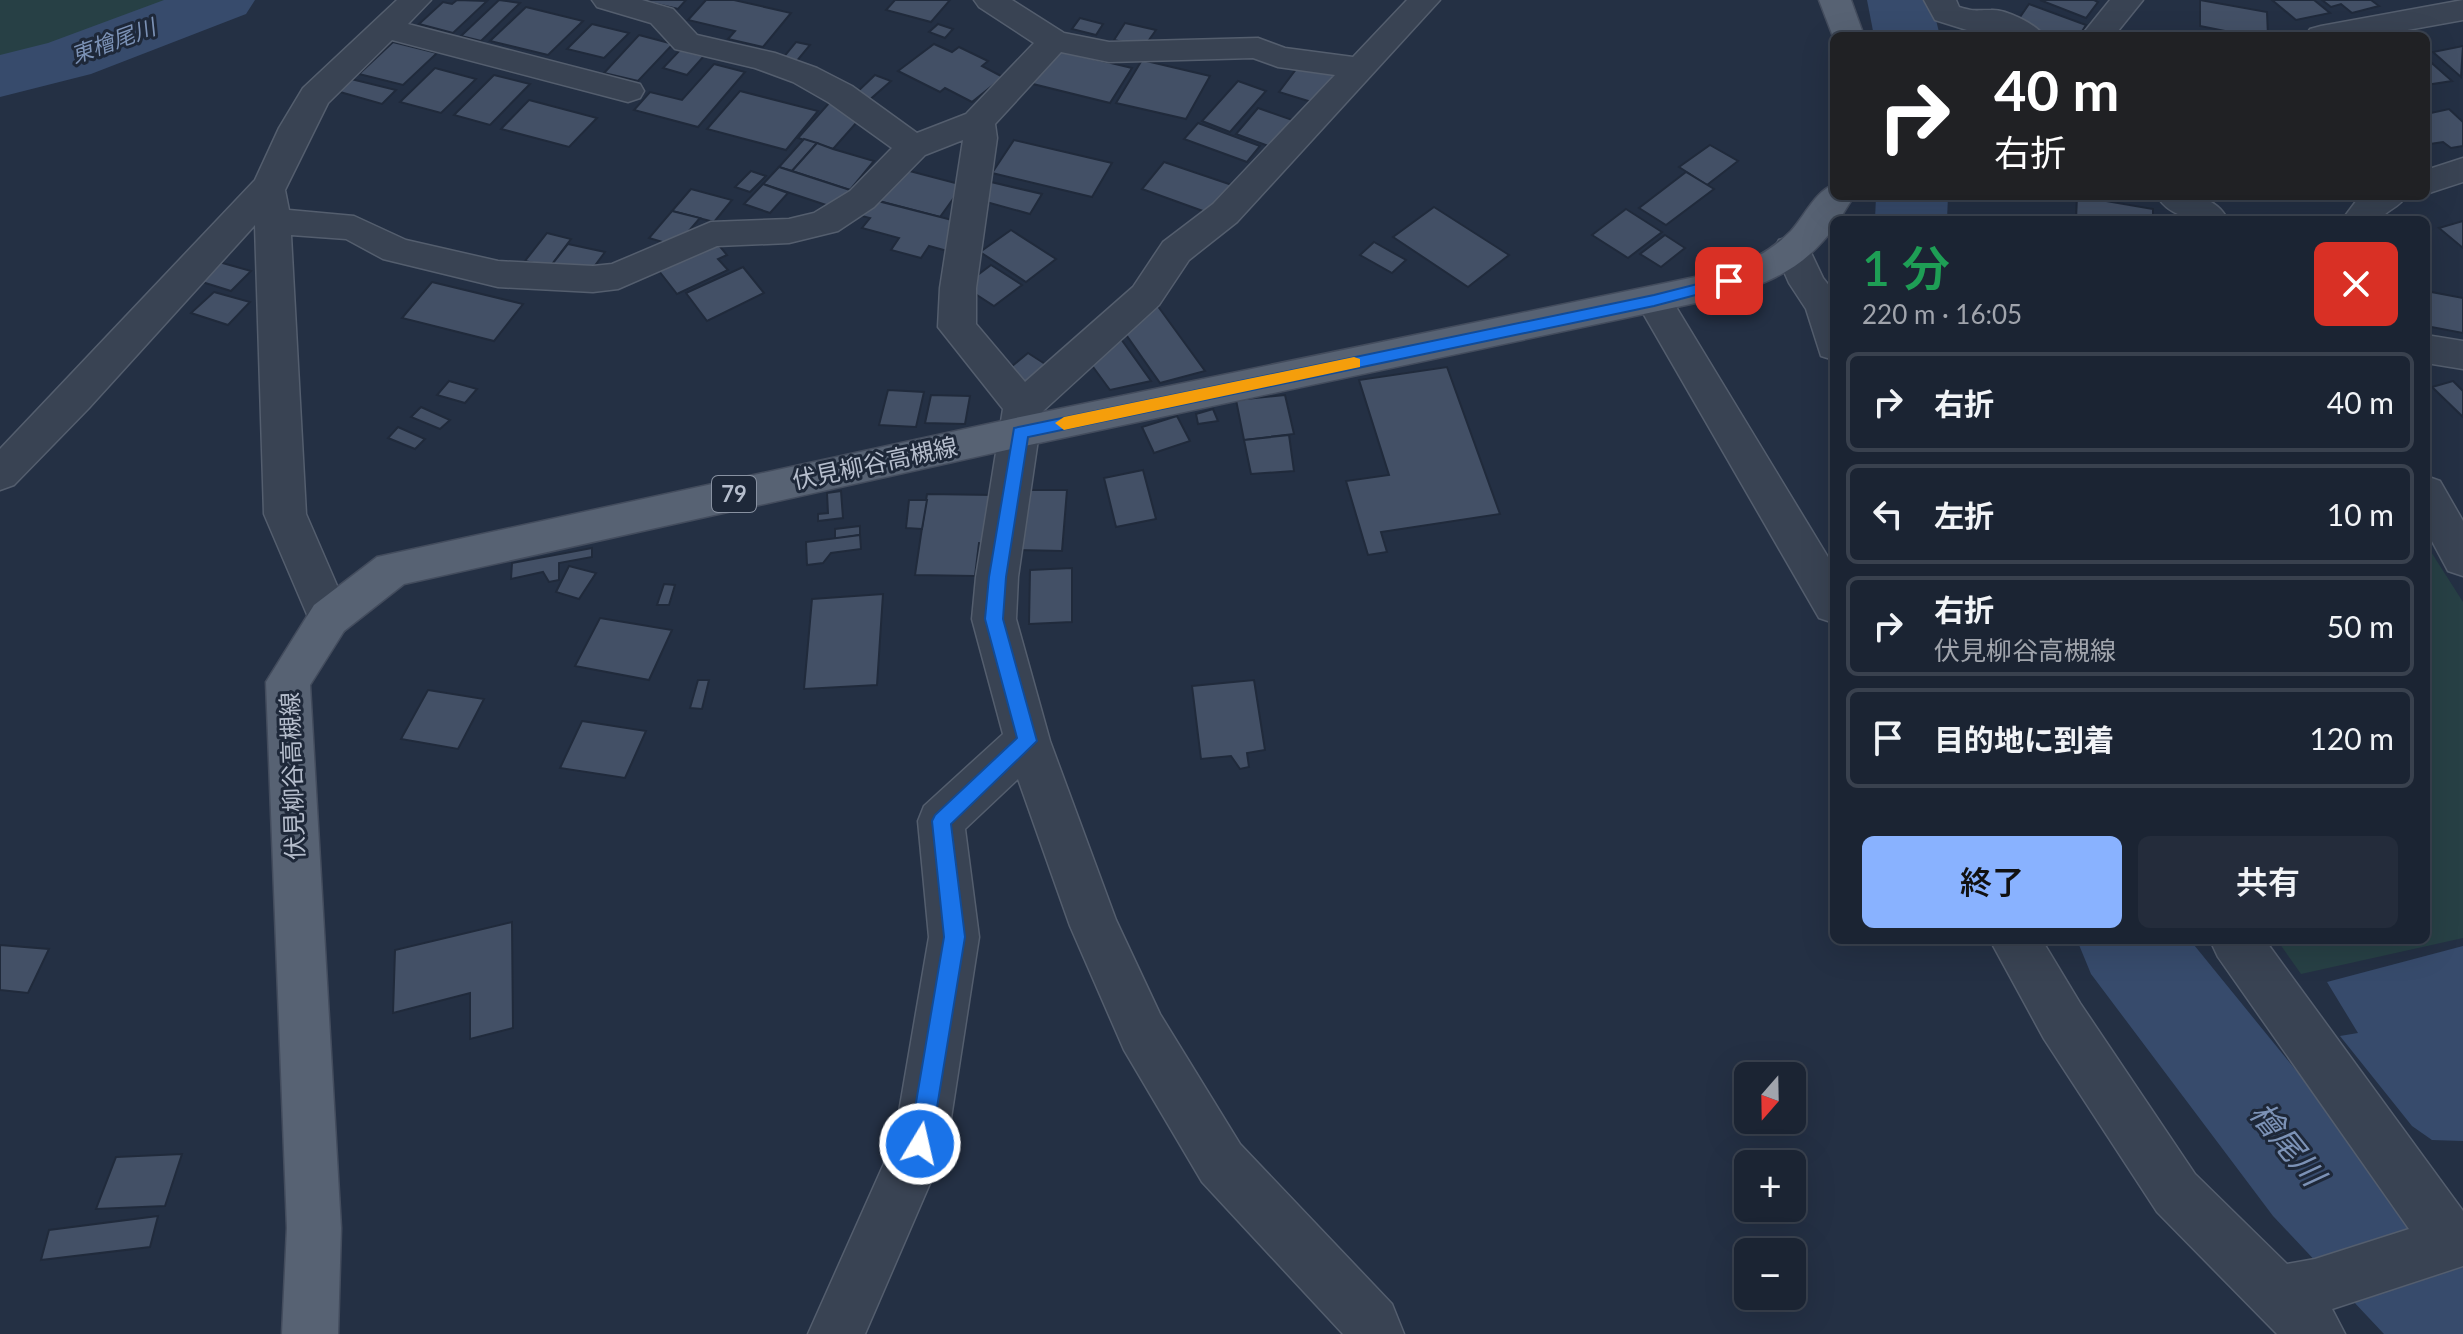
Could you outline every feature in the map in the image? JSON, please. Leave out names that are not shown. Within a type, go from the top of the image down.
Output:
[{"type":"main road","points":[[1835,0],[1847,32]]},
{"type":"main road","name":"伏見柳谷高槻線","points":[[310,1334],[314,1228],[288,682],[329,618],[392,569],[1022,419],[1654,301],[1729,281],[1778,262],[1820,223],[1834,200]]},
{"type":"street","points":[[329,618],[285,514],[271,204],[296,128],[315,96],[415,0]]},
{"type":"street","points":[[608,0],[662,16],[686,42],[764,60],[805,75],[840,94],[913,147]]},
{"type":"street","points":[[990,0],[1054,41],[1109,52],[1258,48],[1278,57],[1358,68]]},
{"type":"street","points":[[1376,1334],[1372,1324],[1221,1163],[1142,1032],[1094,926],[1027,741],[994,619],[997,577],[1022,419],[1146,296],[1176,251],[1225,213],[1424,0]]},
{"type":"street","points":[[1940,0],[1946,13],[1992,20],[2019,32]]},
{"type":"street","points":[[2100,32],[2127,0]]},
{"type":"street","points":[[2343,32],[2463,10]]},
{"type":"street","points":[[386,28],[628,91]]},
{"type":"street","points":[[271,204],[310,222],[354,228],[396,250],[498,274],[593,279],[618,276],[711,234],[789,231],[825,222],[862,199],[913,147],[978,122],[1054,41]]},
{"type":"street","points":[[978,122],[980,138],[958,288],[957,327],[1022,419]]},
{"type":"street","points":[[2430,181],[2463,170]]},
{"type":"street","points":[[2181,200],[2208,216]]},
{"type":"street","points":[[0,474],[271,204]]},
{"type":"street","points":[[1792,249],[1807,283],[1824,306],[1830,328]]},
{"type":"street","points":[[1654,301],[1830,598]]},
{"type":"street","points":[[2430,350],[2463,355]]},
{"type":"street","points":[[2430,499],[2463,559]]},
{"type":"street","points":[[836,1334],[920,1144],[954,937],[941,821],[1027,741]]},
{"type":"street","points":[[2017,944],[2062,1021],[2176,1193],[2303,1305],[2452,1242],[2238,944]]},
{"type":"green space","points":[[0,0],[185,0],[65,45],[0,62]]},
{"type":"green space","points":[[2430,550],[2463,602],[2463,938],[2301,974],[2280,944],[2430,944]]},
{"type":"water","points":[[2463,946],[2463,1141],[2432,1140],[2412,1126],[2340,1036],[2358,1033],[2327,982]]},
{"type":"building","points":[[457,0],[487,1],[453,33],[419,24],[443,2],[452,4]]},
{"type":"building","points":[[499,0],[520,3],[481,41],[461,36]]},
{"type":"building","points":[[640,0],[686,0],[678,9]]},
{"type":"building","points":[[706,0],[734,0],[791,13],[763,47],[728,39],[735,31],[688,20]]},
{"type":"building","points":[[895,0],[950,0],[931,22],[886,10]]},
{"type":"building","points":[[2040,0],[2094,0],[2098,2],[2086,18]]},
{"type":"building","points":[[2200,0],[2267,12],[2268,32],[2230,32],[2200,26]]},
{"type":"building","points":[[2272,0],[2314,0],[2330,13],[2296,20]]},
{"type":"building","points":[[2322,0],[2371,0],[2379,6],[2352,13],[2341,4],[2331,7]]},
{"type":"building","points":[[2029,4],[2086,25],[2082,32],[2042,32],[2016,23]]},
{"type":"building","points":[[526,7],[583,21],[548,55],[490,41]]},
{"type":"building","points":[[1080,18],[1103,24],[1096,35],[1072,29]]},
{"type":"building","points":[[1125,23],[1156,30],[1144,47],[1114,40]]},
{"type":"building","points":[[592,24],[629,33],[604,58],[567,49]]},
{"type":"building","points":[[938,24],[953,29],[945,38],[929,32]]},
{"type":"building","points":[[639,35],[673,44],[638,81],[604,73]]},
{"type":"building","points":[[393,42],[437,53],[403,85],[359,74]]},
{"type":"building","points":[[796,42],[810,45],[796,62],[782,59]]},
{"type":"building","points":[[934,44],[952,52],[959,47],[988,61],[982,66],[1003,77],[972,102],[945,88],[940,92],[898,71]]},
{"type":"building","points":[[2463,46],[2461,77],[2433,52]]},
{"type":"building","points":[[1052,49],[1132,68],[1110,103],[1029,83]]},
{"type":"building","points":[[680,50],[704,56],[687,75],[663,68]]},
{"type":"building","points":[[1142,60],[1210,76],[1186,119],[1116,103]]},
{"type":"building","points":[[2430,62],[2452,81],[2430,84]]},
{"type":"building","points":[[714,64],[745,72],[698,127],[634,110],[650,92],[682,100]]},
{"type":"building","points":[[1300,64],[1339,76],[1318,104],[1279,92]]},
{"type":"building","points":[[435,68],[476,79],[441,113],[400,102]]},
{"type":"building","points":[[494,75],[530,84],[490,125],[454,115]]},
{"type":"building","points":[[875,75],[891,81],[867,102],[853,96]]},
{"type":"building","points":[[347,78],[396,90],[382,104],[333,90]]},
{"type":"building","points":[[1238,81],[1266,91],[1230,132],[1202,121]]},
{"type":"building","points":[[740,91],[818,111],[786,150],[707,129]]},
{"type":"building","points":[[529,100],[597,118],[569,147],[501,129]]},
{"type":"building","points":[[830,102],[865,113],[833,149],[798,138]]},
{"type":"building","points":[[1258,108],[1301,123],[1279,150],[1236,134]]},
{"type":"building","points":[[2449,109],[2463,122],[2463,146],[2451,148],[2443,142],[2430,144],[2430,113]]},
{"type":"building","points":[[1198,123],[1260,146],[1247,162],[1184,139]]},
{"type":"building","points":[[804,139],[817,143],[792,171],[779,167]]},
{"type":"building","points":[[1014,140],[1112,163],[1092,197],[992,173]]},
{"type":"building","points":[[817,143],[874,161],[850,190],[792,171]]},
{"type":"building","points":[[1710,145],[1738,161],[1707,185],[1679,167]]},
{"type":"building","points":[[1164,162],[1235,186],[1214,215],[1142,189]]},
{"type":"building","points":[[779,167],[850,190],[835,208],[763,184]]},
{"type":"building","points":[[902,169],[963,185],[940,217],[879,201]]},
{"type":"building","points":[[751,171],[766,176],[750,192],[735,187]]},
{"type":"building","points":[[1686,172],[1714,189],[1666,225],[1639,208]]},
{"type":"building","points":[[991,182],[1042,194],[1030,214],[979,200]]},
{"type":"building","points":[[763,184],[788,193],[770,213],[744,204]]},
{"type":"building","points":[[691,189],[732,200],[714,222],[672,211]]},
{"type":"building","points":[[870,199],[956,221],[951,252],[929,246],[921,258],[891,250],[899,238],[862,228],[870,218],[858,215]]},
{"type":"building","points":[[2077,200],[2100,200],[2153,209],[2153,216],[2076,216]]},
{"type":"building","points":[[1434,207],[1509,255],[1468,287],[1393,237]]},
{"type":"building","points":[[1626,209],[1662,232],[1628,258],[1592,235]]},
{"type":"building","points":[[672,211],[700,218],[676,246],[649,238]]},
{"type":"building","points":[[2463,221],[2463,248],[2439,228]]},
{"type":"building","points":[[1011,230],[1056,259],[1026,282],[980,252]]},
{"type":"building","points":[[547,233],[571,239],[550,267],[525,261]]},
{"type":"building","points":[[1665,235],[1685,248],[1661,267],[1640,254]]},
{"type":"building","points":[[1374,242],[1406,260],[1392,273],[1360,255]]},
{"type":"building","points":[[568,244],[605,252],[588,275],[550,267]]},
{"type":"building","points":[[718,244],[727,255],[718,259],[728,270],[677,294],[659,271]]},
{"type":"building","points":[[219,262],[251,271],[231,291],[199,281]]},
{"type":"building","points":[[991,265],[1022,285],[994,306],[963,286]]},
{"type":"building","points":[[743,267],[764,293],[707,321],[686,293]]},
{"type":"building","points":[[432,282],[523,304],[494,341],[402,318]]},
{"type":"building","points":[[214,292],[250,302],[228,325],[191,313]]},
{"type":"building","points":[[2430,292],[2463,298],[2463,333],[2430,327]]},
{"type":"building","points":[[1157,305],[1205,371],[1160,383],[1120,326]]},
{"type":"building","points":[[1116,332],[1151,381],[1110,390],[1085,356]]},
{"type":"building","points":[[1028,353],[1056,371],[1033,390],[1005,372]]},
{"type":"building","points":[[1447,367],[1500,514],[1381,532],[1387,552],[1368,555],[1346,481],[1389,475],[1359,380]]},
{"type":"building","points":[[449,381],[477,389],[465,403],[437,395]]},
{"type":"building","points":[[2453,381],[2463,391],[2463,417],[2432,387]]},
{"type":"building","points":[[888,390],[924,392],[916,427],[879,425]]},
{"type":"building","points":[[931,395],[970,396],[965,424],[925,423]]},
{"type":"building","points":[[1285,395],[1294,434],[1244,440],[1236,400]]},
{"type":"building","points":[[421,407],[450,420],[440,429],[411,417]]},
{"type":"building","points":[[1213,409],[1218,421],[1198,424],[1196,414]]},
{"type":"building","points":[[1177,416],[1190,441],[1154,453],[1142,427]]},
{"type":"building","points":[[398,427],[425,439],[415,449],[388,438]]},
{"type":"building","points":[[1289,435],[1294,471],[1251,474],[1244,440]]},
{"type":"building","points":[[1143,470],[1156,519],[1116,527],[1104,478]]},
{"type":"building","points":[[1017,490],[1067,490],[1062,551],[1011,550]]},
{"type":"building","points":[[841,491],[843,518],[818,521],[818,514],[828,513],[827,493]]},
{"type":"building","points":[[927,494],[994,495],[989,544],[979,543],[975,576],[915,575]]},
{"type":"building","points":[[909,500],[927,500],[922,529],[906,528]]},
{"type":"building","points":[[860,526],[860,535],[835,539],[835,529]]},
{"type":"building","points":[[860,535],[861,549],[831,553],[823,563],[807,565],[806,542]]},
{"type":"building","points":[[592,548],[592,557],[559,563],[559,580],[549,582],[543,572],[511,579],[512,563]]},
{"type":"building","points":[[569,566],[596,573],[579,599],[556,592]]},
{"type":"building","points":[[1072,568],[1072,622],[1029,624],[1030,570]]},
{"type":"building","points":[[664,584],[675,585],[669,605],[657,605]]},
{"type":"building","points":[[883,594],[877,685],[804,689],[812,599]]},
{"type":"building","points":[[600,618],[672,630],[649,680],[575,666]]},
{"type":"building","points":[[698,680],[709,680],[702,709],[690,708]]},
{"type":"building","points":[[1254,680],[1265,750],[1247,753],[1249,767],[1240,769],[1231,756],[1201,759],[1192,686]]},
{"type":"building","points":[[428,690],[484,699],[458,749],[401,739]]},
{"type":"building","points":[[582,721],[646,731],[625,778],[560,768]]},
{"type":"building","points":[[512,922],[513,1028],[470,1039],[470,993],[393,1013],[395,950]]},
{"type":"building","points":[[0,945],[49,949],[28,993],[0,990]]},
{"type":"building","points":[[182,1154],[165,1206],[96,1209],[116,1157]]},
{"type":"building","points":[[158,1216],[150,1247],[41,1260],[49,1230]]},
{"type":"waterway","name":"東檜尾川","points":[[0,76],[68,59],[223,0]]},
{"type":"waterway","name":"檜尾川","points":[[1899,0],[1906,32]]},
{"type":"waterway","name":"檜尾川","points":[[1911,216],[1912,200]]},
{"type":"waterway","name":"檜尾川","points":[[2130,944],[2312,1177],[2463,1334]]},
{"type":"slow traffic","points":[[1064,423],[1354,363]]},
{"type":"route","points":[[920,1144],[954,937],[941,821],[1027,741],[994,619],[997,577],[1020,432],[1654,301],[1729,281]]}]
